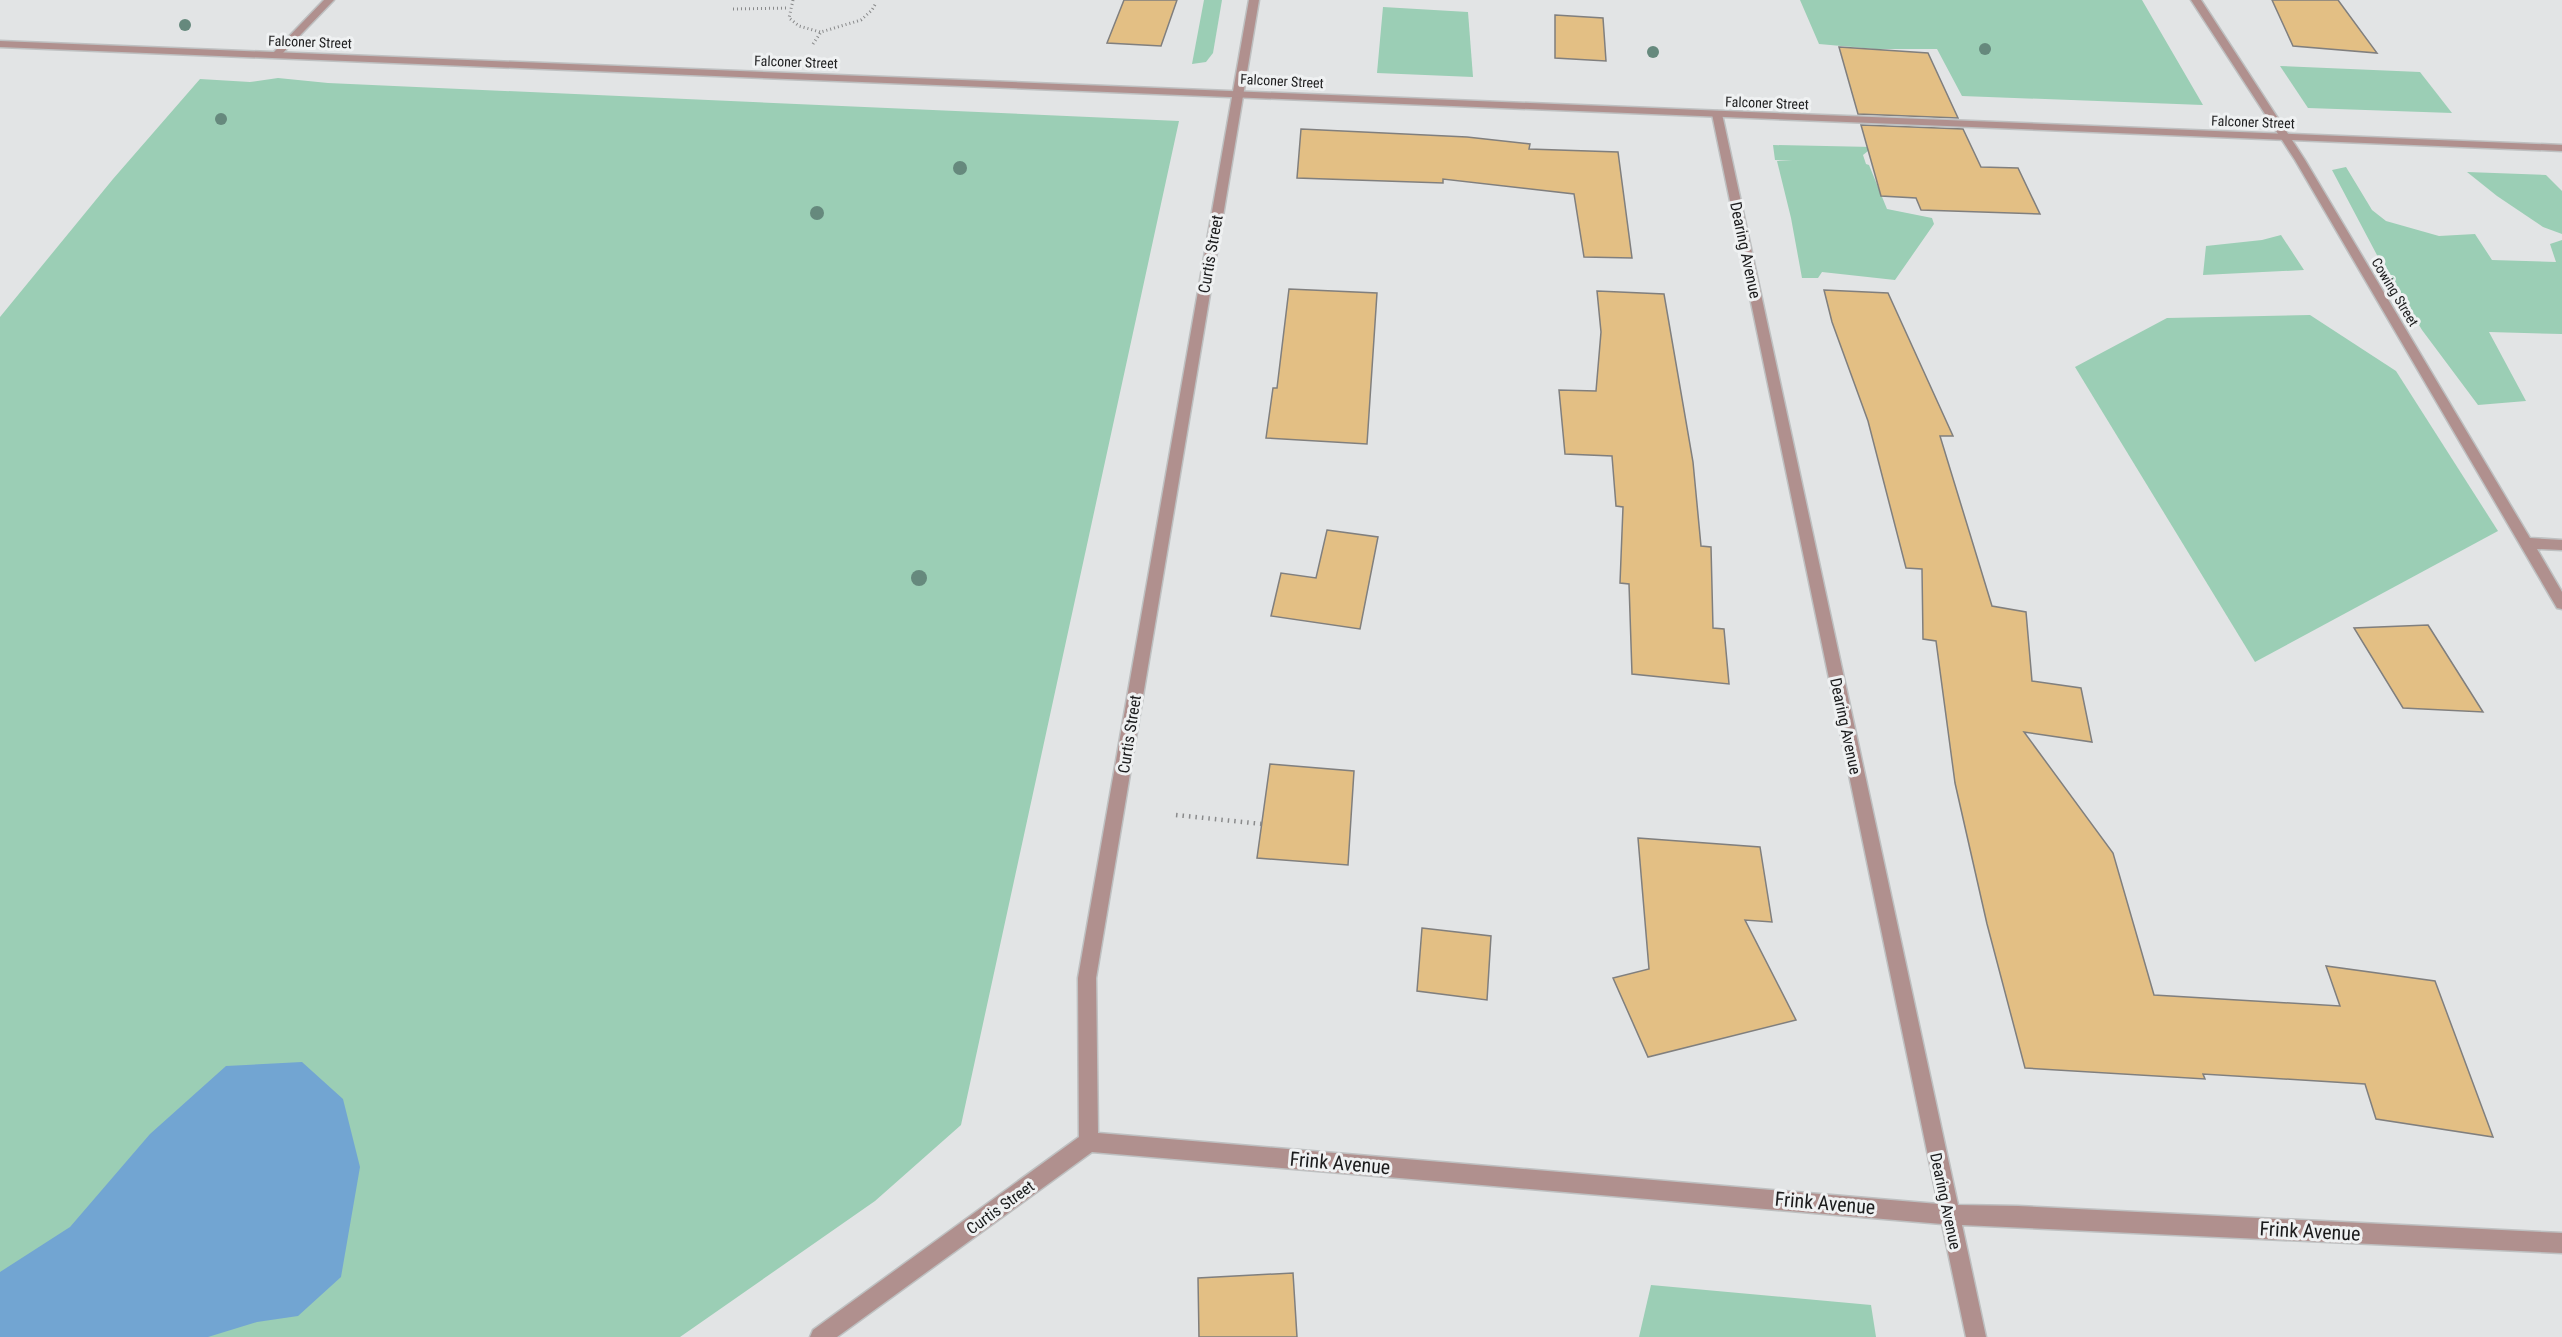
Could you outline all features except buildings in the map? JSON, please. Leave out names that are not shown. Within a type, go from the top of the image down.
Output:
[{"type":"street","points":[[276,55],[329,0]]},
{"type":"street","name":"Curtis Street","points":[[820,1337],[1089,1142],[1087,978],[1254,0]]},
{"type":"street","name":"Cowing Street","points":[[2196,0],[2285,137],[2562,604]]},
{"type":"street","name":"Falconer Street","points":[[0,44],[2562,148]]},
{"type":"street","name":"Dearing Avenue","points":[[1717,114],[1948,1215],[1976,1337]]},
{"type":"street","points":[[2526,543],[2562,545]]},
{"type":"street","name":"Frink Avenue","points":[[1089,1142],[1948,1215],[2562,1244]]},
{"type":"path","points":[[793,0],[789,8],[789,18],[799,26],[821,32],[842,28],[867,17],[874,11],[876,3]]},
{"type":"path","points":[[733,9],[789,8]]},
{"type":"path","points":[[811,50],[821,32]]},
{"type":"path","points":[[1176,815],[1262,824]]},
{"type":"green space","points":[[1204,0],[1222,0],[1213,53],[1206,62],[1192,64]]},
{"type":"green space","points":[[1800,0],[2142,0],[2203,105],[1962,96],[1937,49],[1875,49],[1819,44]]},
{"type":"green space","points":[[1383,7],[1468,12],[1473,77],[1377,73]]},
{"type":"green space","points":[[2280,66],[2420,72],[2452,113],[2308,108]]},
{"type":"green space","points":[[278,78],[328,83],[1179,121],[961,1125],[875,1201],[680,1337],[0,1337],[0,317],[113,179],[200,79],[250,82]]},
{"type":"green space","points":[[1773,145],[1873,147],[1863,155],[1887,209],[1932,218],[1934,224],[1895,280],[1822,272],[1818,278],[1802,278],[1777,161],[1793,161],[1775,160]]},
{"type":"green space","points":[[2346,167],[2372,210],[2386,221],[2439,236],[2475,234],[2492,260],[2556,262],[2550,244],[2562,240],[2562,334],[2489,332],[2526,401],[2478,405],[2422,330],[2378,257],[2332,170]]},
{"type":"green space","points":[[2467,172],[2546,175],[2562,191],[2562,234],[2543,227],[2497,196]]},
{"type":"green space","points":[[2281,235],[2304,270],[2203,275],[2206,246],[2262,240]]},
{"type":"green space","points":[[2310,315],[2396,371],[2498,531],[2255,662],[2075,367],[2167,318]]},
{"type":"green space","points":[[1651,1285],[1871,1305],[1876,1337],[1639,1337]]},
{"type":"water","points":[[302,1062],[343,1099],[360,1167],[341,1277],[298,1316],[257,1322],[208,1337],[0,1337],[0,1272],[70,1227],[150,1134],[226,1066]]}]
